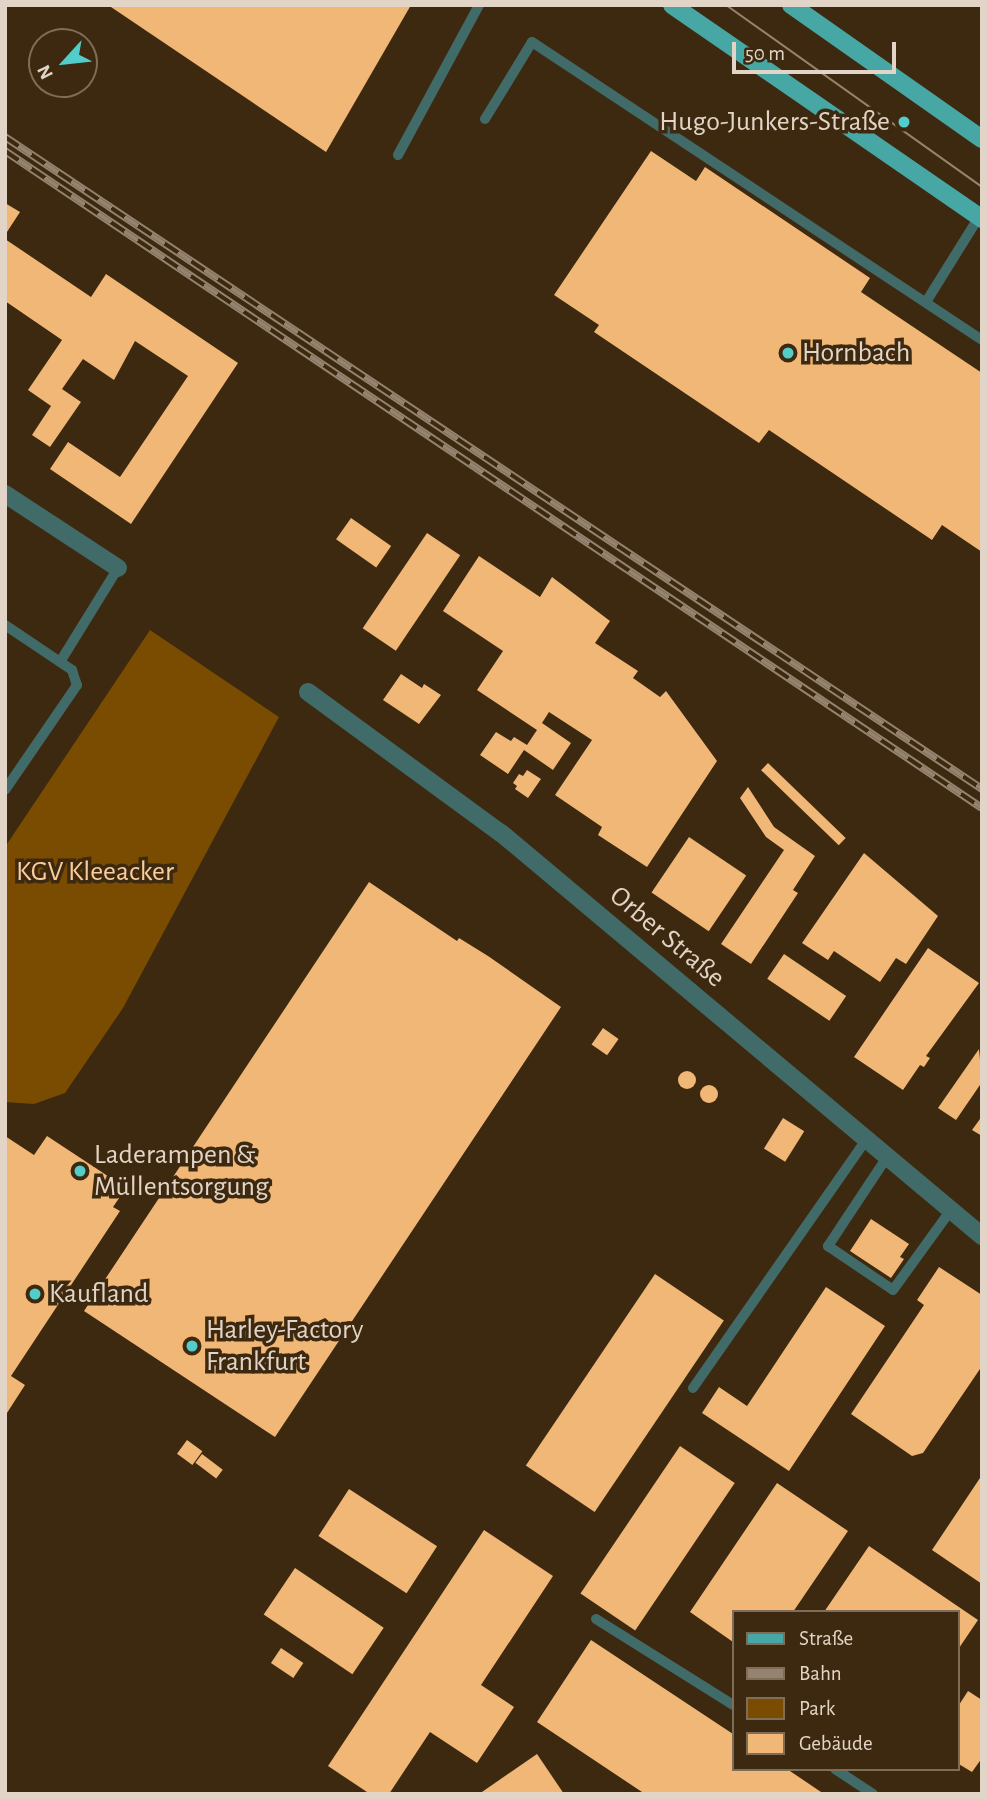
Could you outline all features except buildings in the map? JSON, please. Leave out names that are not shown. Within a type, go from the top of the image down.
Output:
[{"type":"main road","points":[[672,5],[981,218]]},
{"type":"main road","points":[[791,5],[982,139]]},
{"type":"street","points":[[5,494],[118,568]]},
{"type":"street","name":"Orber Straße","points":[[308,692],[501,832],[982,1236]]},
{"type":"lane","points":[[398,155],[479,5]]},
{"type":"lane","points":[[485,119],[532,42],[982,340]]},
{"type":"lane","points":[[926,302],[981,218]]},
{"type":"lane","points":[[60,662],[118,568]]},
{"type":"lane","points":[[5,625],[72,670],[77,685],[5,790]]},
{"type":"lane","points":[[693,1388],[867,1139]]},
{"type":"lane","points":[[887,1157],[828,1246],[893,1290],[951,1210]]},
{"type":"lane","points":[[596,1619],[732,1704]]},
{"type":"lane","points":[[838,1771],[873,1794]]},
{"type":"green space","name":"KGV Kleeacker","points":[[150,630],[279,717],[123,1008],[65,1093],[34,1104],[5,1102],[5,847]]},
{"type":"tram line","points":[[726,5],[982,187]]},
{"type":"railway","points":[[5,137],[982,789]]},
{"type":"railway","points":[[5,151],[982,808]]},
{"type":"place","name":"Hugo-Junkers-Straße","points":[[904,122]]},
{"type":"place","name":"Hornbach","points":[[788,353]]},
{"type":"place","name":"Laderampen & Müllentsorgung","points":[[80,1171]]},
{"type":"place","name":"Kaufland","points":[[35,1294]]},
{"type":"place","name":"Harley-Factory Frankfurt","points":[[192,1346]]}]
